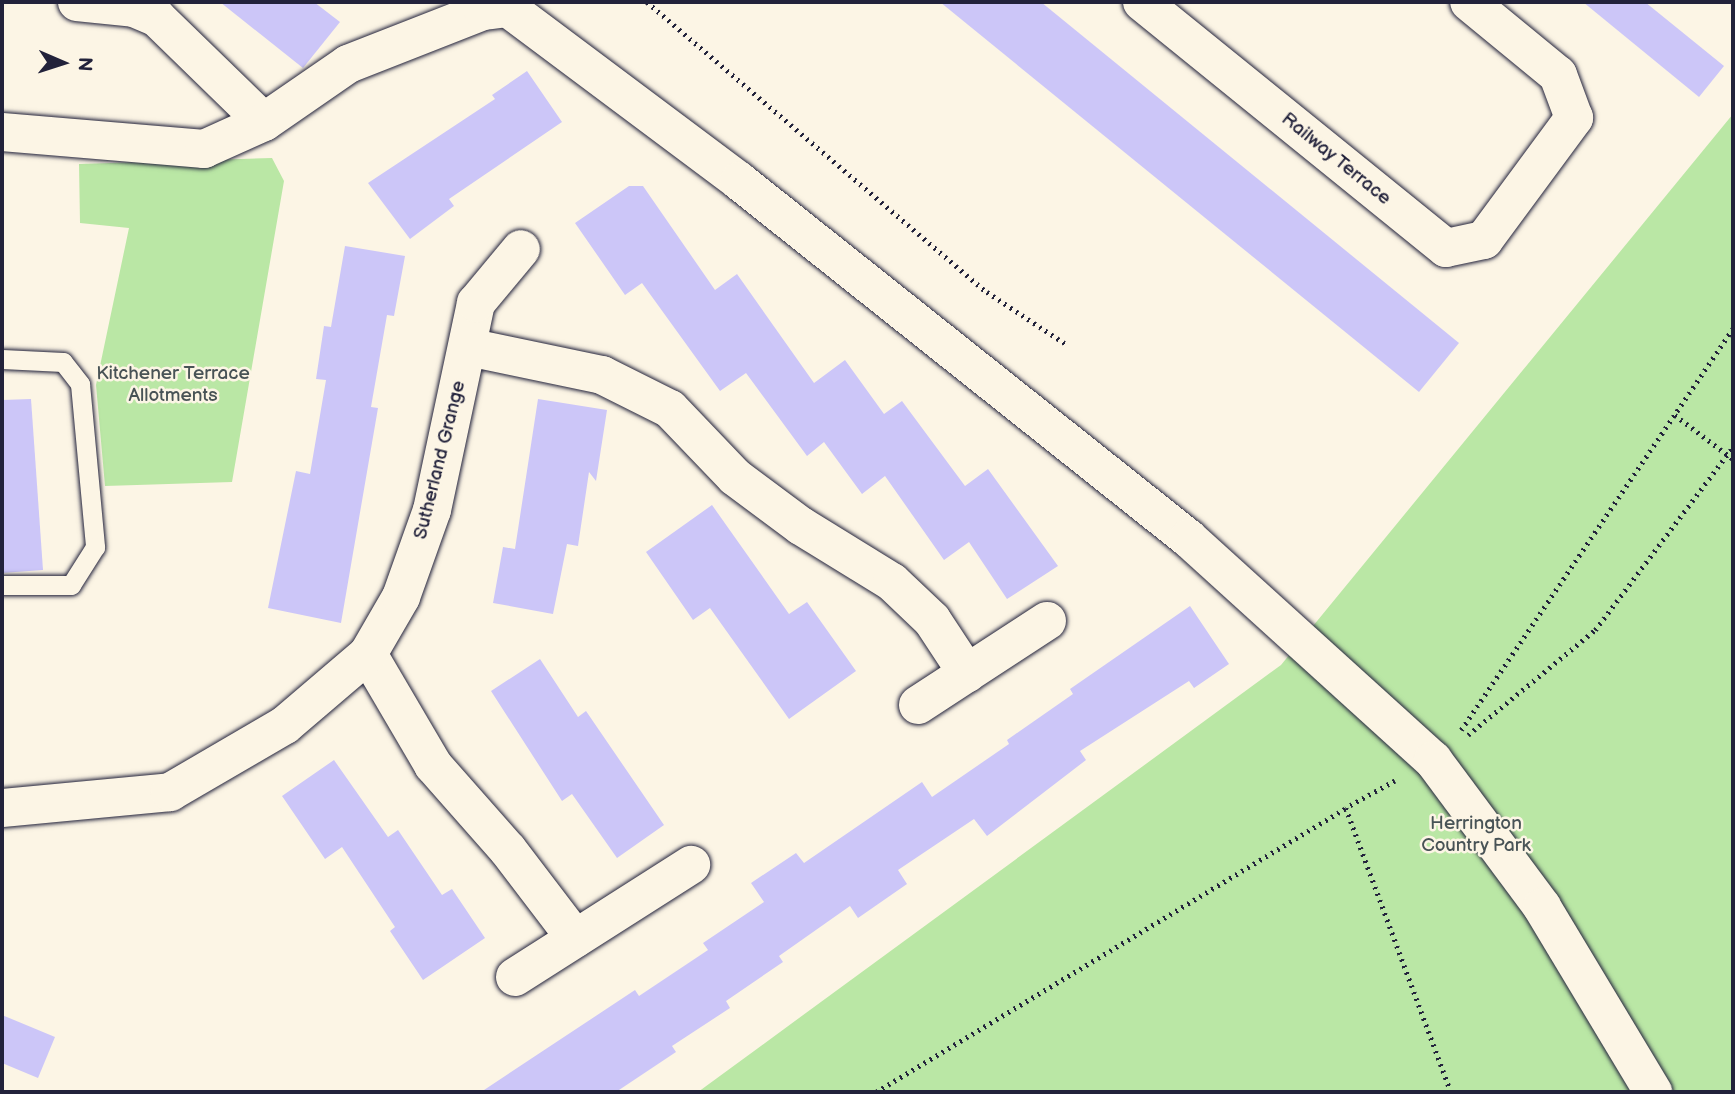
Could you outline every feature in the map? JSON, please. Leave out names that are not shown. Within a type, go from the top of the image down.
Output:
[{"type":"street","points":[[77,2],[134,8],[157,18],[264,121]]},
{"type":"street","name":"Railway Terrace","points":[[1142,2],[1446,248],[1484,240],[1574,118],[1558,75],[1469,2]]},
{"type":"street","points":[[2,132],[204,149],[264,121],[348,64],[483,11],[508,8],[739,181],[1188,538],[1439,757],[1542,907],[1653,1092]]},
{"type":"street","name":"Sutherland Grange","points":[[2,808],[170,792],[285,725],[368,654],[401,597],[432,510],[476,303],[521,248]]},
{"type":"street","points":[[468,348],[602,375],[670,409],[735,477],[801,526],[892,582],[932,620],[967,673]]},
{"type":"street","points":[[918,705],[1047,621]]},
{"type":"street","points":[[368,654],[433,765],[508,850],[575,939]]},
{"type":"street","points":[[515,977],[691,865]]},
{"type":"lane","points":[[2,359],[62,362],[80,384],[95,547],[71,585],[2,585]]},
{"type":"path","points":[[647,2],[987,292],[1066,344]]},
{"type":"path","points":[[1439,757],[1733,328]]},
{"type":"path","points":[[1675,415],[1731,457]]},
{"type":"path","points":[[876,1092],[1346,808],[1439,757],[1595,630],[1731,457],[1733,447]]},
{"type":"path","points":[[1346,808],[1451,1092]]},
{"type":"green space","name":"Herrington Country Park","points":[[1733,114],[1733,1092],[698,1092],[1281,665]]},
{"type":"green space","name":"Kitchener Terrace Allotments","points":[[272,158],[284,181],[232,482],[105,486],[96,385],[129,228],[80,223],[79,164]]},
{"type":"building","points":[[220,2],[314,2],[340,22],[303,68]]},
{"type":"building","points":[[940,2],[1041,2],[1459,343],[1419,392]]},
{"type":"building","points":[[1583,2],[1645,2],[1724,66],[1699,97]]},
{"type":"building","points":[[527,71],[562,122],[449,199],[454,206],[410,239],[368,183],[495,99],[492,95]]},
{"type":"building","points":[[629,186],[643,186],[715,290],[737,274],[814,383],[845,360],[884,414],[902,401],[965,486],[988,469],[1058,566],[1007,599],[969,542],[944,560],[885,476],[862,494],[824,442],[807,456],[746,373],[720,391],[642,283],[625,295],[575,223]]},
{"type":"building","points":[[345,246],[405,256],[394,316],[387,315],[371,407],[378,408],[341,623],[268,608],[296,471],[310,474],[326,380],[316,379],[324,326],[331,327]]},
{"type":"building","points":[[31,399],[43,570],[2,573],[2,400]]},
{"type":"building","points":[[538,399],[607,410],[596,481],[589,472],[578,546],[567,544],[553,614],[493,603],[503,547],[515,549]]},
{"type":"building","points":[[712,505],[789,614],[807,602],[856,671],[789,719],[710,608],[693,620],[646,552]]},
{"type":"building","points":[[1190,606],[1229,664],[1194,688],[1189,681],[1080,751],[1086,760],[987,836],[974,819],[898,870],[907,884],[858,918],[850,906],[779,956],[783,962],[726,1001],[730,1008],[672,1046],[676,1052],[616,1092],[481,1092],[635,990],[639,996],[708,950],[703,943],[764,902],[751,883],[796,853],[804,863],[922,782],[932,797],[1009,744],[1007,740],[1073,694],[1070,689]]},
{"type":"building","points":[[540,659],[578,717],[586,711],[664,825],[617,858],[572,794],[562,801],[491,691]]},
{"type":"building","points":[[334,760],[388,837],[398,830],[442,895],[452,889],[485,938],[423,980],[390,931],[395,927],[342,847],[325,859],[282,796]]},
{"type":"building","points":[[2,1015],[55,1037],[38,1078],[2,1063]]}]
